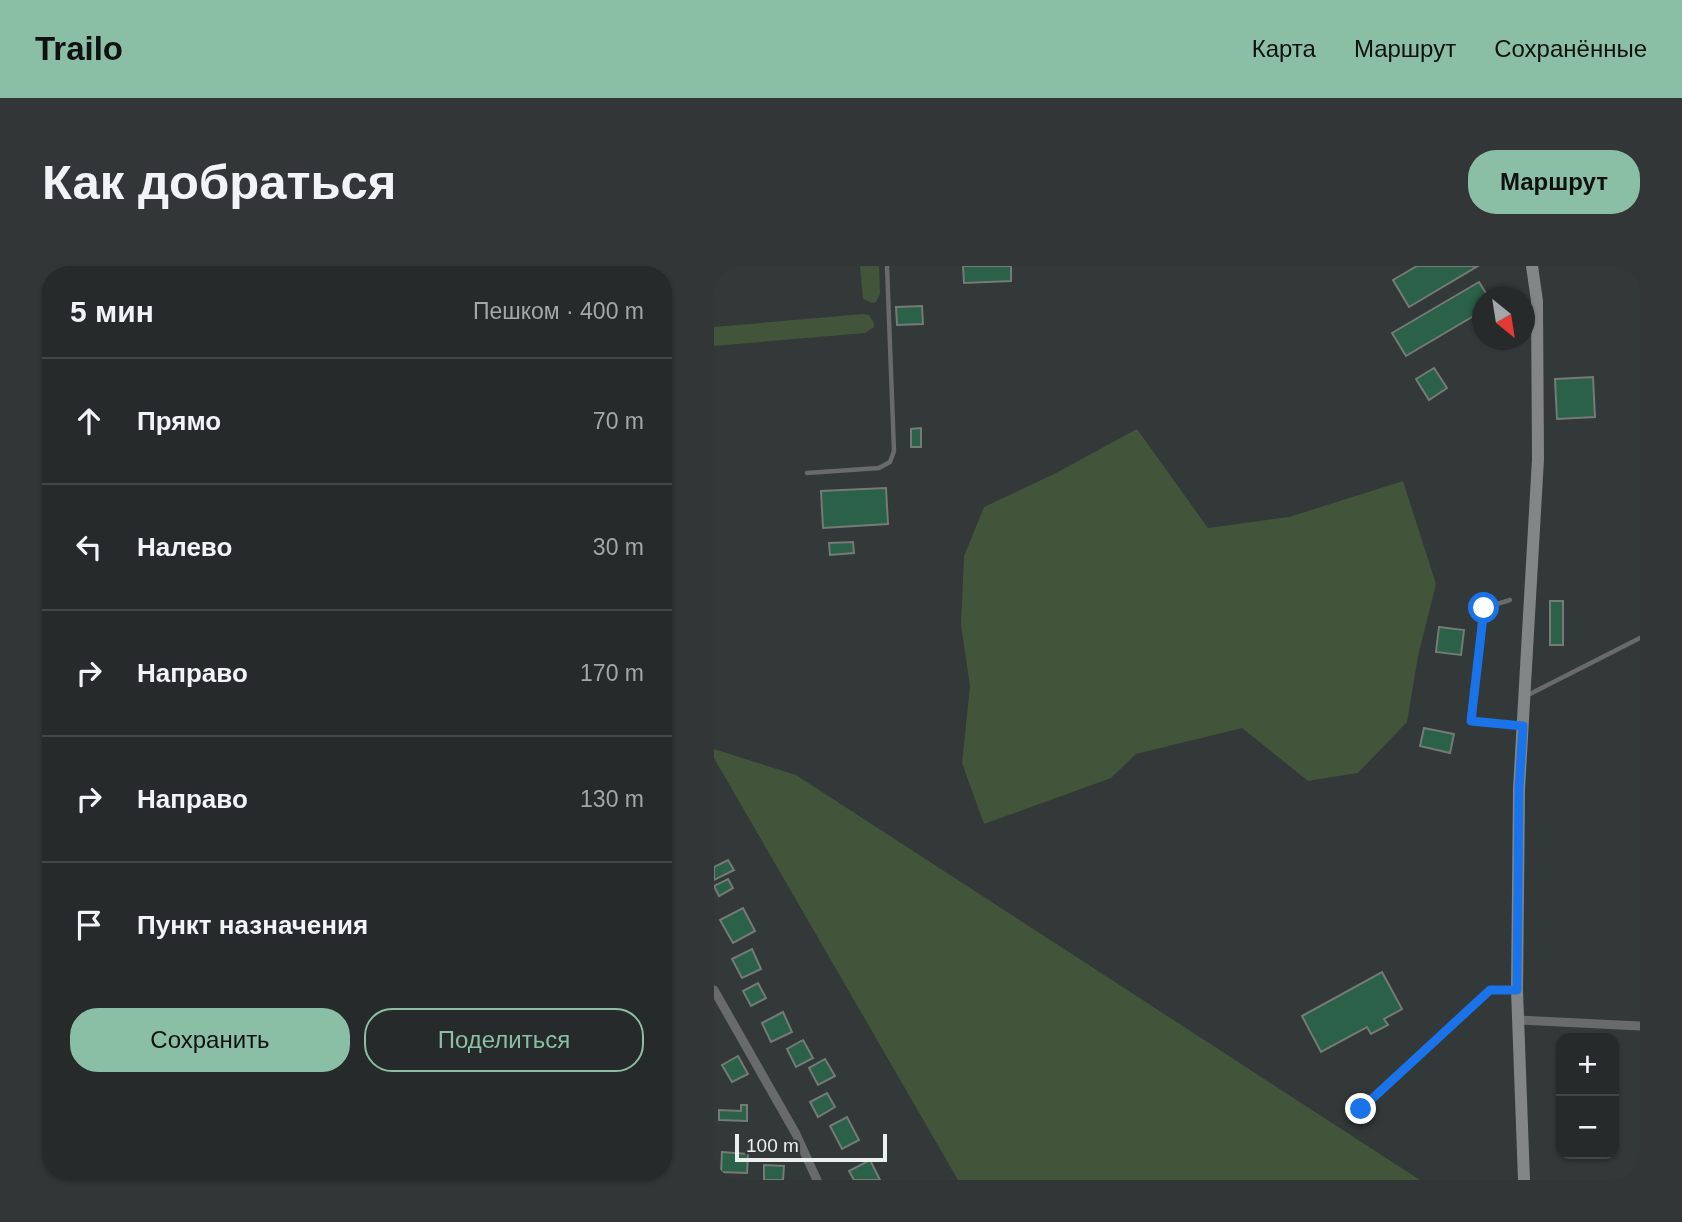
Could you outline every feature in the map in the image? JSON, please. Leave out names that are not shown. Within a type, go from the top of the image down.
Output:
[{"type":"street","points":[[1524,1180],[1517,990],[1519,789],[1538,459],[1537,301],[1532,266]]},
{"type":"street","points":[[714,990],[796,1134],[817,1180]]},
{"type":"street","points":[[1518,1020],[1640,1026]]},
{"type":"lane","points":[[807,472],[879,468],[890,462],[894,451],[887,266]]},
{"type":"lane","points":[[1510,600],[1484,608],[1471,721],[1523,726]]},
{"type":"lane","points":[[1525,696],[1640,638]]},
{"type":"lane","points":[[1361,1109],[1490,990],[1517,990]]},
{"type":"green space","points":[[860,266],[879,266],[880,294],[876,302],[863,299]]},
{"type":"green space","points":[[869,315],[874,323],[874,327],[865,333],[714,346],[714,327]]},
{"type":"green space","points":[[1137,429],[1208,528],[1289,517],[1403,481],[1436,584],[1418,656],[1407,722],[1358,773],[1308,781],[1242,728],[1136,754],[1111,778],[984,824],[962,763],[970,686],[961,625],[964,556],[984,507],[1056,473]]},
{"type":"green space","points":[[714,749],[796,775],[1420,1180],[958,1180],[714,758]]},
{"type":"building","points":[[963,266],[1011,266],[1011,281],[964,283]]},
{"type":"building","points":[[1417,266],[1478,266],[1409,307],[1393,280]]},
{"type":"building","points":[[1479,282],[1482,287],[1472,287],[1472,317],[1406,356],[1392,333]]},
{"type":"building","points":[[922,306],[923,324],[897,325],[896,307]]},
{"type":"building","points":[[1434,368],[1447,388],[1429,400],[1416,379]]},
{"type":"building","points":[[1593,377],[1595,417],[1557,419],[1555,379]]},
{"type":"building","points":[[921,428],[921,447],[911,447],[911,429]]},
{"type":"building","points":[[886,488],[888,524],[823,528],[821,491]]},
{"type":"building","points":[[853,542],[854,553],[830,555],[829,543]]},
{"type":"building","points":[[1550,601],[1563,601],[1563,645],[1550,645]]},
{"type":"building","points":[[1439,627],[1464,630],[1461,655],[1436,652]]},
{"type":"building","points":[[1424,728],[1454,734],[1450,753],[1420,746]]},
{"type":"building","points":[[728,860],[734,870],[714,880],[714,867]]},
{"type":"building","points":[[728,879],[733,888],[719,896],[714,886]]},
{"type":"building","points":[[743,908],[755,931],[733,943],[720,920]]},
{"type":"building","points":[[752,949],[761,969],[742,978],[732,959]]},
{"type":"building","points":[[1382,972],[1402,1009],[1384,1019],[1388,1025],[1371,1034],[1367,1027],[1321,1052],[1302,1016]]},
{"type":"building","points":[[758,983],[766,998],[751,1006],[743,991]]},
{"type":"building","points":[[783,1012],[792,1032],[771,1042],[762,1023]]},
{"type":"building","points":[[803,1040],[813,1058],[796,1067],[787,1049]]},
{"type":"building","points":[[738,1056],[748,1074],[732,1082],[722,1065]]},
{"type":"building","points":[[825,1059],[835,1076],[818,1085],[809,1068]]},
{"type":"building","points":[[827,1093],[835,1107],[818,1117],[810,1102]]},
{"type":"building","points":[[741,1105],[747,1105],[747,1121],[719,1120],[719,1110],[741,1111]]},
{"type":"building","points":[[847,1117],[859,1140],[842,1149],[830,1126]]},
{"type":"building","points":[[722,1152],[748,1154],[747,1173],[721,1172]]},
{"type":"building","points":[[870,1160],[880,1180],[854,1180],[849,1171]]},
{"type":"building","points":[[764,1165],[784,1166],[783,1180],[764,1180]]},
{"type":"route","points":[[1361,1109],[1490,990],[1517,990],[1519,789],[1523,726],[1471,721],[1484,608]]}]
